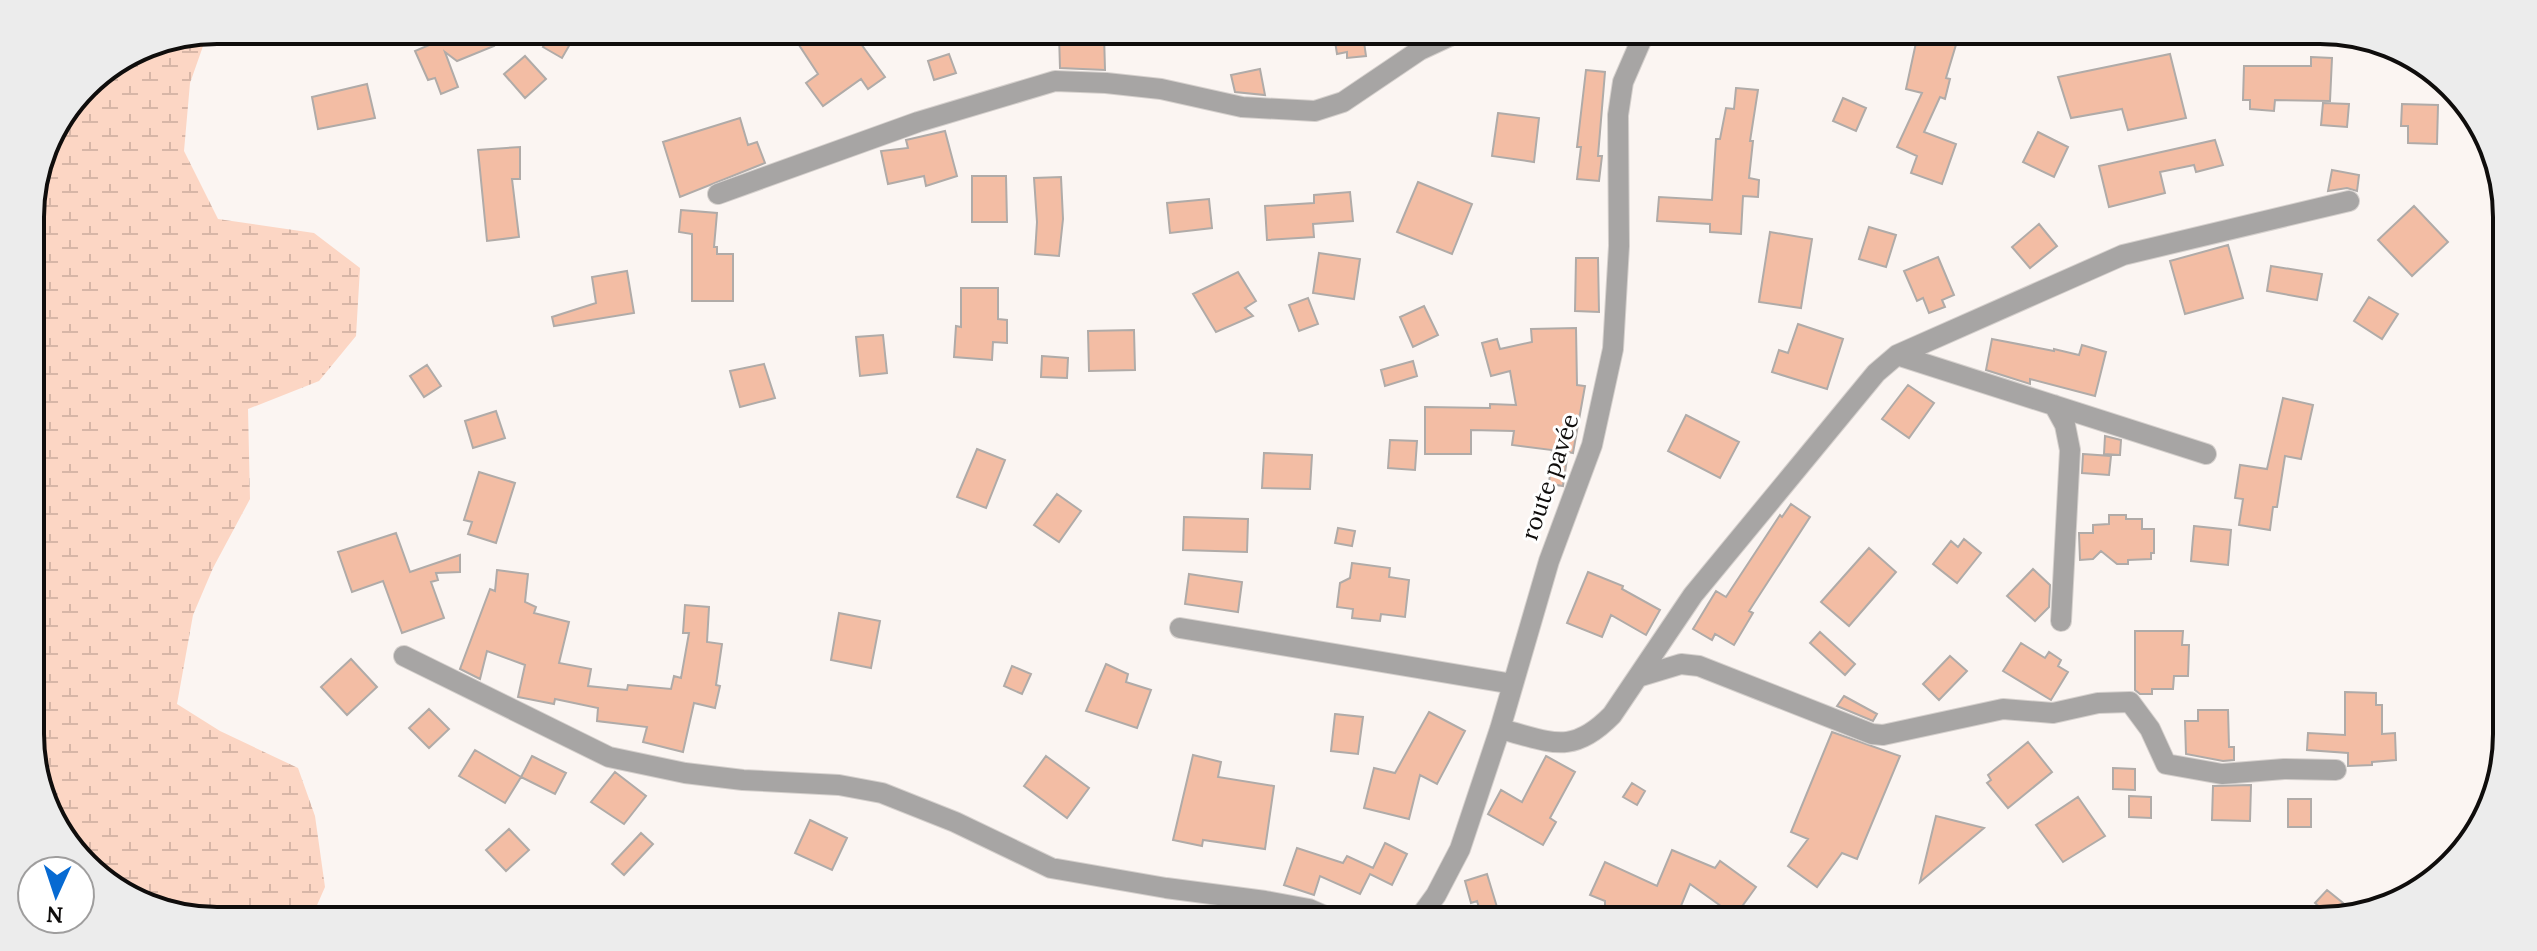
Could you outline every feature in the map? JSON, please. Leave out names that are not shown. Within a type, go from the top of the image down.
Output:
[{"type":"street","points":[[718,194],[918,122],[1055,81],[1161,89],[1242,107],[1315,111],[1343,102],[1433,44]]},
{"type":"street","name":"route pavée","points":[[1427,907],[1460,849],[1500,729],[1549,561],[1592,445],[1613,349],[1619,246],[1618,115],[1623,82],[1640,44]]},
{"type":"street","points":[[1500,729],[1558,743],[1584,739],[1612,715],[1693,595],[1876,373],[1897,355],[2123,255],[2349,201]]},
{"type":"street","points":[[1897,355],[2206,454]]},
{"type":"street","points":[[2054,405],[2065,425],[2070,450],[2061,621]]},
{"type":"street","points":[[1180,628],[1513,684]]},
{"type":"street","points":[[404,656],[609,757],[699,775],[839,785],[882,793],[955,822],[1051,868],[1298,907]]},
{"type":"street","points":[[1638,677],[1681,664],[1699,666],[1872,734],[1883,735],[2003,709],[2053,713],[2098,703],[2130,702],[2150,729],[2166,764],[2222,774],[2284,769],[2336,770]]},
{"type":"green space","points":[[204,44],[190,83],[184,151],[218,219],[314,233],[360,268],[356,336],[319,381],[248,409],[250,499],[213,568],[193,615],[177,704],[220,731],[298,768],[315,816],[325,887],[316,907],[194,906],[140,889],[103,864],[73,830],[53,790],[47,768],[44,746],[45,194],[62,140],[87,103],[121,73],[151,57],[183,47]]},
{"type":"building","points":[[431,44],[494,46],[457,61],[445,52],[458,87],[441,94],[435,78],[428,80],[415,51]]},
{"type":"building","points":[[545,44],[570,44],[562,58],[543,47]]},
{"type":"building","points":[[861,44],[885,77],[868,89],[861,79],[823,106],[806,83],[818,74],[799,45]]},
{"type":"building","points":[[1059,44],[1104,44],[1105,70],[1060,68]]},
{"type":"building","points":[[1335,44],[1364,44],[1366,56],[1347,58],[1347,52],[1337,54]]},
{"type":"building","points":[[1916,44],[1956,44],[1946,78],[1950,79],[1945,99],[1940,97],[1924,132],[1956,144],[1942,184],[1911,173],[1917,156],[1897,147],[1922,93],[1906,89]]},
{"type":"building","points":[[949,54],[956,73],[934,80],[928,61]]},
{"type":"building","points":[[2170,54],[2186,118],[2128,130],[2122,109],[2071,118],[2058,77]]},
{"type":"building","points":[[525,56],[546,79],[525,98],[504,74]]},
{"type":"building","points":[[2311,57],[2332,58],[2330,101],[2275,100],[2274,111],[2250,109],[2250,100],[2243,100],[2244,66],[2311,66]]},
{"type":"building","points":[[1260,69],[1265,95],[1235,92],[1231,75]]},
{"type":"building","points":[[1586,70],[1605,72],[1599,181],[1577,179],[1581,147],[1577,147]]},
{"type":"building","points":[[367,84],[375,118],[318,129],[312,97]]},
{"type":"building","points":[[1736,88],[1758,90],[1750,141],[1753,141],[1749,178],[1759,180],[1758,197],[1743,196],[1741,234],[1710,232],[1710,224],[1657,221],[1659,197],[1712,200],[1716,139],[1720,139],[1726,108],[1734,109]]},
{"type":"building","points":[[1843,98],[1866,108],[1856,131],[1833,121]]},
{"type":"building","points":[[2323,103],[2349,104],[2347,127],[2321,125]]},
{"type":"building","points":[[2402,104],[2438,105],[2437,144],[2408,143],[2408,126],[2401,126]]},
{"type":"building","points":[[1498,113],[1539,118],[1534,162],[1492,156]]},
{"type":"building","points":[[740,118],[748,145],[757,142],[765,163],[680,197],[663,142]]},
{"type":"building","points":[[945,131],[957,176],[926,186],[924,176],[888,184],[881,151],[908,148],[906,140]]},
{"type":"building","points":[[2038,132],[2068,147],[2054,177],[2023,162]]},
{"type":"building","points":[[2215,140],[2223,165],[2196,172],[2194,165],[2160,172],[2165,193],[2109,207],[2099,166]]},
{"type":"building","points":[[520,147],[520,179],[512,179],[519,237],[487,241],[478,150]]},
{"type":"building","points":[[2332,170],[2359,175],[2357,191],[2347,188],[2328,191]]},
{"type":"building","points":[[972,176],[1006,176],[1007,222],[972,222]]},
{"type":"building","points":[[1061,177],[1063,219],[1059,256],[1035,254],[1037,222],[1034,178]]},
{"type":"building","points":[[1418,182],[1472,204],[1452,254],[1397,232]]},
{"type":"building","points":[[1350,192],[1353,221],[1313,224],[1314,237],[1267,240],[1265,206],[1314,203],[1314,195]]},
{"type":"building","points":[[1209,199],[1212,228],[1170,233],[1167,203]]},
{"type":"building","points":[[2414,206],[2448,242],[2412,276],[2378,240]]},
{"type":"building","points":[[681,210],[717,213],[714,247],[717,247],[717,254],[733,254],[733,301],[692,301],[692,234],[679,232]]},
{"type":"building","points":[[2039,224],[2057,246],[2030,268],[2012,247]]},
{"type":"building","points":[[1869,227],[1896,235],[1886,267],[1859,259]]},
{"type":"building","points":[[1770,232],[1812,239],[1801,308],[1759,302]]},
{"type":"building","points":[[2228,245],[2243,298],[2185,314],[2170,261]]},
{"type":"building","points":[[1319,253],[1360,259],[1354,299],[1313,293]]},
{"type":"building","points":[[1938,257],[1954,295],[1942,300],[1945,307],[1929,313],[1923,298],[1917,301],[1904,271]]},
{"type":"building","points":[[1576,258],[1598,258],[1599,312],[1575,311]]},
{"type":"building","points":[[2271,266],[2322,274],[2317,300],[2267,291]]},
{"type":"building","points":[[627,271],[634,313],[554,326],[552,317],[596,303],[592,277]]},
{"type":"building","points":[[1238,272],[1256,301],[1245,308],[1253,316],[1216,332],[1193,294]]},
{"type":"building","points":[[961,288],[998,288],[998,319],[1007,320],[1007,343],[993,342],[992,360],[954,357],[956,326],[961,327]]},
{"type":"building","points":[[2369,297],[2398,314],[2382,339],[2354,321]]},
{"type":"building","points":[[1308,298],[1318,324],[1299,331],[1289,305]]},
{"type":"building","points":[[1424,306],[1438,335],[1413,347],[1400,317]]},
{"type":"building","points":[[1798,324],[1843,339],[1827,389],[1772,372],[1779,350],[1788,353]]},
{"type":"building","points":[[1576,328],[1577,385],[1585,386],[1573,453],[1568,452],[1563,486],[1549,484],[1552,450],[1512,445],[1514,431],[1471,430],[1471,454],[1425,454],[1425,407],[1490,408],[1490,404],[1516,405],[1510,371],[1491,376],[1482,343],[1497,339],[1500,349],[1532,342],[1531,329]]},
{"type":"building","points":[[1134,330],[1135,370],[1089,371],[1088,331]]},
{"type":"building","points":[[883,335],[887,373],[860,376],[856,337]]},
{"type":"building","points":[[1992,339],[2079,355],[2082,345],[2106,352],[2095,396],[2030,379],[2030,384],[1986,370]]},
{"type":"building","points":[[1042,356],[1068,358],[1067,378],[1041,377]]},
{"type":"building","points":[[1413,361],[1417,376],[1385,386],[1381,370]]},
{"type":"building","points":[[764,364],[775,398],[740,407],[730,371]]},
{"type":"building","points":[[427,365],[441,386],[424,397],[410,376]]},
{"type":"building","points":[[1908,385],[1934,403],[1909,438],[1882,419]]},
{"type":"building","points":[[2283,398],[2313,405],[2301,459],[2285,456],[2270,530],[2239,525],[2243,499],[2235,498],[2240,465],[2267,469]]},
{"type":"building","points":[[496,411],[505,438],[473,448],[465,421]]},
{"type":"building","points":[[1686,415],[1739,442],[1720,478],[1668,451]]},
{"type":"building","points":[[2105,436],[2121,440],[2120,455],[2104,454]]},
{"type":"building","points":[[1390,440],[1417,441],[1415,470],[1388,468]]},
{"type":"building","points":[[977,449],[1005,460],[986,508],[957,497]]},
{"type":"building","points":[[1264,453],[1312,455],[1310,489],[1262,488]]},
{"type":"building","points":[[2083,454],[2111,456],[2109,475],[2082,473]]},
{"type":"building","points":[[479,472],[515,483],[496,543],[468,534],[472,522],[464,520]]},
{"type":"building","points":[[1057,494],[1081,511],[1059,542],[1034,525]]},
{"type":"building","points":[[1791,504],[1810,517],[1749,611],[1753,613],[1734,645],[1715,634],[1712,640],[1693,629],[1716,591],[1726,597],[1780,515],[1782,517]]},
{"type":"building","points":[[2109,515],[2142,519],[2142,529],[2154,529],[2151,559],[2117,564],[2101,551],[2093,559],[2080,560],[2079,533],[2093,533],[2093,525],[2109,524]]},
{"type":"building","points":[[1184,517],[1248,519],[1247,552],[1183,550]]},
{"type":"building","points":[[2194,526],[2231,530],[2228,565],[2191,561]]},
{"type":"building","points":[[1338,528],[1355,531],[1352,546],[1335,543]]},
{"type":"building","points":[[396,533],[410,572],[460,555],[460,572],[436,573],[438,580],[431,582],[444,618],[402,633],[383,581],[352,592],[338,552]]},
{"type":"building","points":[[1964,539],[1981,553],[1957,583],[1933,564],[1951,541],[1958,547]]},
{"type":"building","points":[[1869,548],[1896,572],[1849,626],[1821,602]]},
{"type":"building","points":[[1352,563],[1390,568],[1389,577],[1409,580],[1405,617],[1381,614],[1380,621],[1352,618],[1353,609],[1337,607],[1340,583],[1350,578]]},
{"type":"building","points":[[2033,569],[2050,585],[2049,607],[2035,621],[2007,596]]},
{"type":"building","points":[[497,570],[528,574],[525,602],[536,607],[534,613],[569,622],[559,663],[591,669],[588,686],[627,690],[628,685],[671,689],[674,676],[681,678],[689,633],[683,633],[685,605],[709,607],[707,642],[722,644],[716,685],[720,686],[715,708],[694,703],[683,752],[643,742],[647,727],[597,721],[598,708],[555,699],[554,704],[518,697],[525,665],[487,651],[480,679],[460,669],[490,589],[495,591]]},
{"type":"building","points":[[1588,572],[1623,586],[1622,589],[1660,610],[1646,635],[1611,615],[1602,637],[1567,623]]},
{"type":"building","points":[[1189,574],[1242,582],[1238,612],[1185,604]]},
{"type":"building","points":[[839,613],[880,621],[871,668],[831,660]]},
{"type":"building","points":[[2135,631],[2183,631],[2182,645],[2189,645],[2188,676],[2174,676],[2173,689],[2152,689],[2152,694],[2140,694],[2135,690]]},
{"type":"building","points":[[1820,632],[1855,664],[1845,675],[1810,643]]},
{"type":"building","points":[[2021,643],[2045,658],[2049,652],[2061,660],[2058,666],[2068,672],[2051,700],[2003,671]]},
{"type":"building","points":[[1950,656],[1967,671],[1939,700],[1923,684]]},
{"type":"building","points":[[351,659],[377,687],[347,715],[321,687]]},
{"type":"building","points":[[1106,664],[1128,674],[1126,682],[1151,690],[1137,728],[1086,711]]},
{"type":"building","points":[[1012,666],[1031,674],[1022,694],[1004,686]]},
{"type":"building","points":[[2345,692],[2376,693],[2376,705],[2382,705],[2382,734],[2395,733],[2396,760],[2348,766],[2348,753],[2307,750],[2308,733],[2345,735]]},
{"type":"building","points":[[1844,696],[1877,714],[1873,721],[1837,706]]},
{"type":"building","points":[[429,709],[449,729],[429,748],[409,728]]},
{"type":"building","points":[[2198,710],[2228,710],[2229,747],[2234,747],[2234,760],[2186,754],[2185,721],[2198,721]]},
{"type":"building","points":[[1429,712],[1465,731],[1437,784],[1420,775],[1409,819],[1364,808],[1374,768],[1395,773]]},
{"type":"building","points":[[1335,714],[1363,717],[1358,754],[1331,751]]},
{"type":"building","points":[[1832,732],[1900,756],[1857,859],[1842,853],[1817,887],[1788,866],[1808,839],[1791,832]]},
{"type":"building","points":[[2028,742],[2052,772],[2008,808],[1987,783],[1991,780],[1988,775]]},
{"type":"building","points":[[475,750],[521,777],[505,803],[459,776]]},
{"type":"building","points":[[1193,755],[1221,762],[1218,777],[1274,786],[1265,849],[1203,840],[1202,846],[1173,840]]},
{"type":"building","points":[[532,756],[566,773],[555,794],[521,777]]},
{"type":"building","points":[[1046,756],[1089,788],[1067,818],[1024,786]]},
{"type":"building","points":[[1546,756],[1575,772],[1550,818],[1556,822],[1543,845],[1488,814],[1501,790],[1522,802]]},
{"type":"building","points":[[2113,768],[2135,769],[2135,790],[2113,789]]},
{"type":"building","points":[[615,772],[646,796],[624,824],[591,802]]},
{"type":"building","points":[[1632,783],[1645,791],[1637,805],[1623,797]]},
{"type":"building","points":[[2251,785],[2250,821],[2212,820],[2213,786]]},
{"type":"building","points":[[2129,796],[2151,797],[2151,818],[2129,817]]},
{"type":"building","points":[[2078,797],[2105,836],[2063,862],[2036,825]]},
{"type":"building","points":[[2288,799],[2311,799],[2311,827],[2288,827]]},
{"type":"building","points":[[1936,816],[1984,828],[1920,882]]},
{"type":"building","points":[[810,820],[847,838],[832,870],[795,853]]},
{"type":"building","points":[[509,829],[529,850],[506,871],[486,850]]},
{"type":"building","points":[[641,833],[653,844],[624,875],[612,864]]},
{"type":"building","points":[[1385,843],[1407,854],[1392,885],[1370,874],[1360,894],[1320,876],[1314,895],[1284,885],[1297,848],[1343,863],[1347,856],[1373,868]]},
{"type":"building","points":[[1672,850],[1715,868],[1720,861],[1756,887],[1742,907],[1722,907],[1690,884],[1681,907],[1605,907],[1605,901],[1590,895],[1605,862],[1657,886]]},
{"type":"building","points":[[1487,874],[1497,907],[1479,907],[1477,901],[1471,903],[1465,881]]},
{"type":"building","points":[[2327,890],[2343,903],[2340,906],[2320,907],[2315,903]]}]
